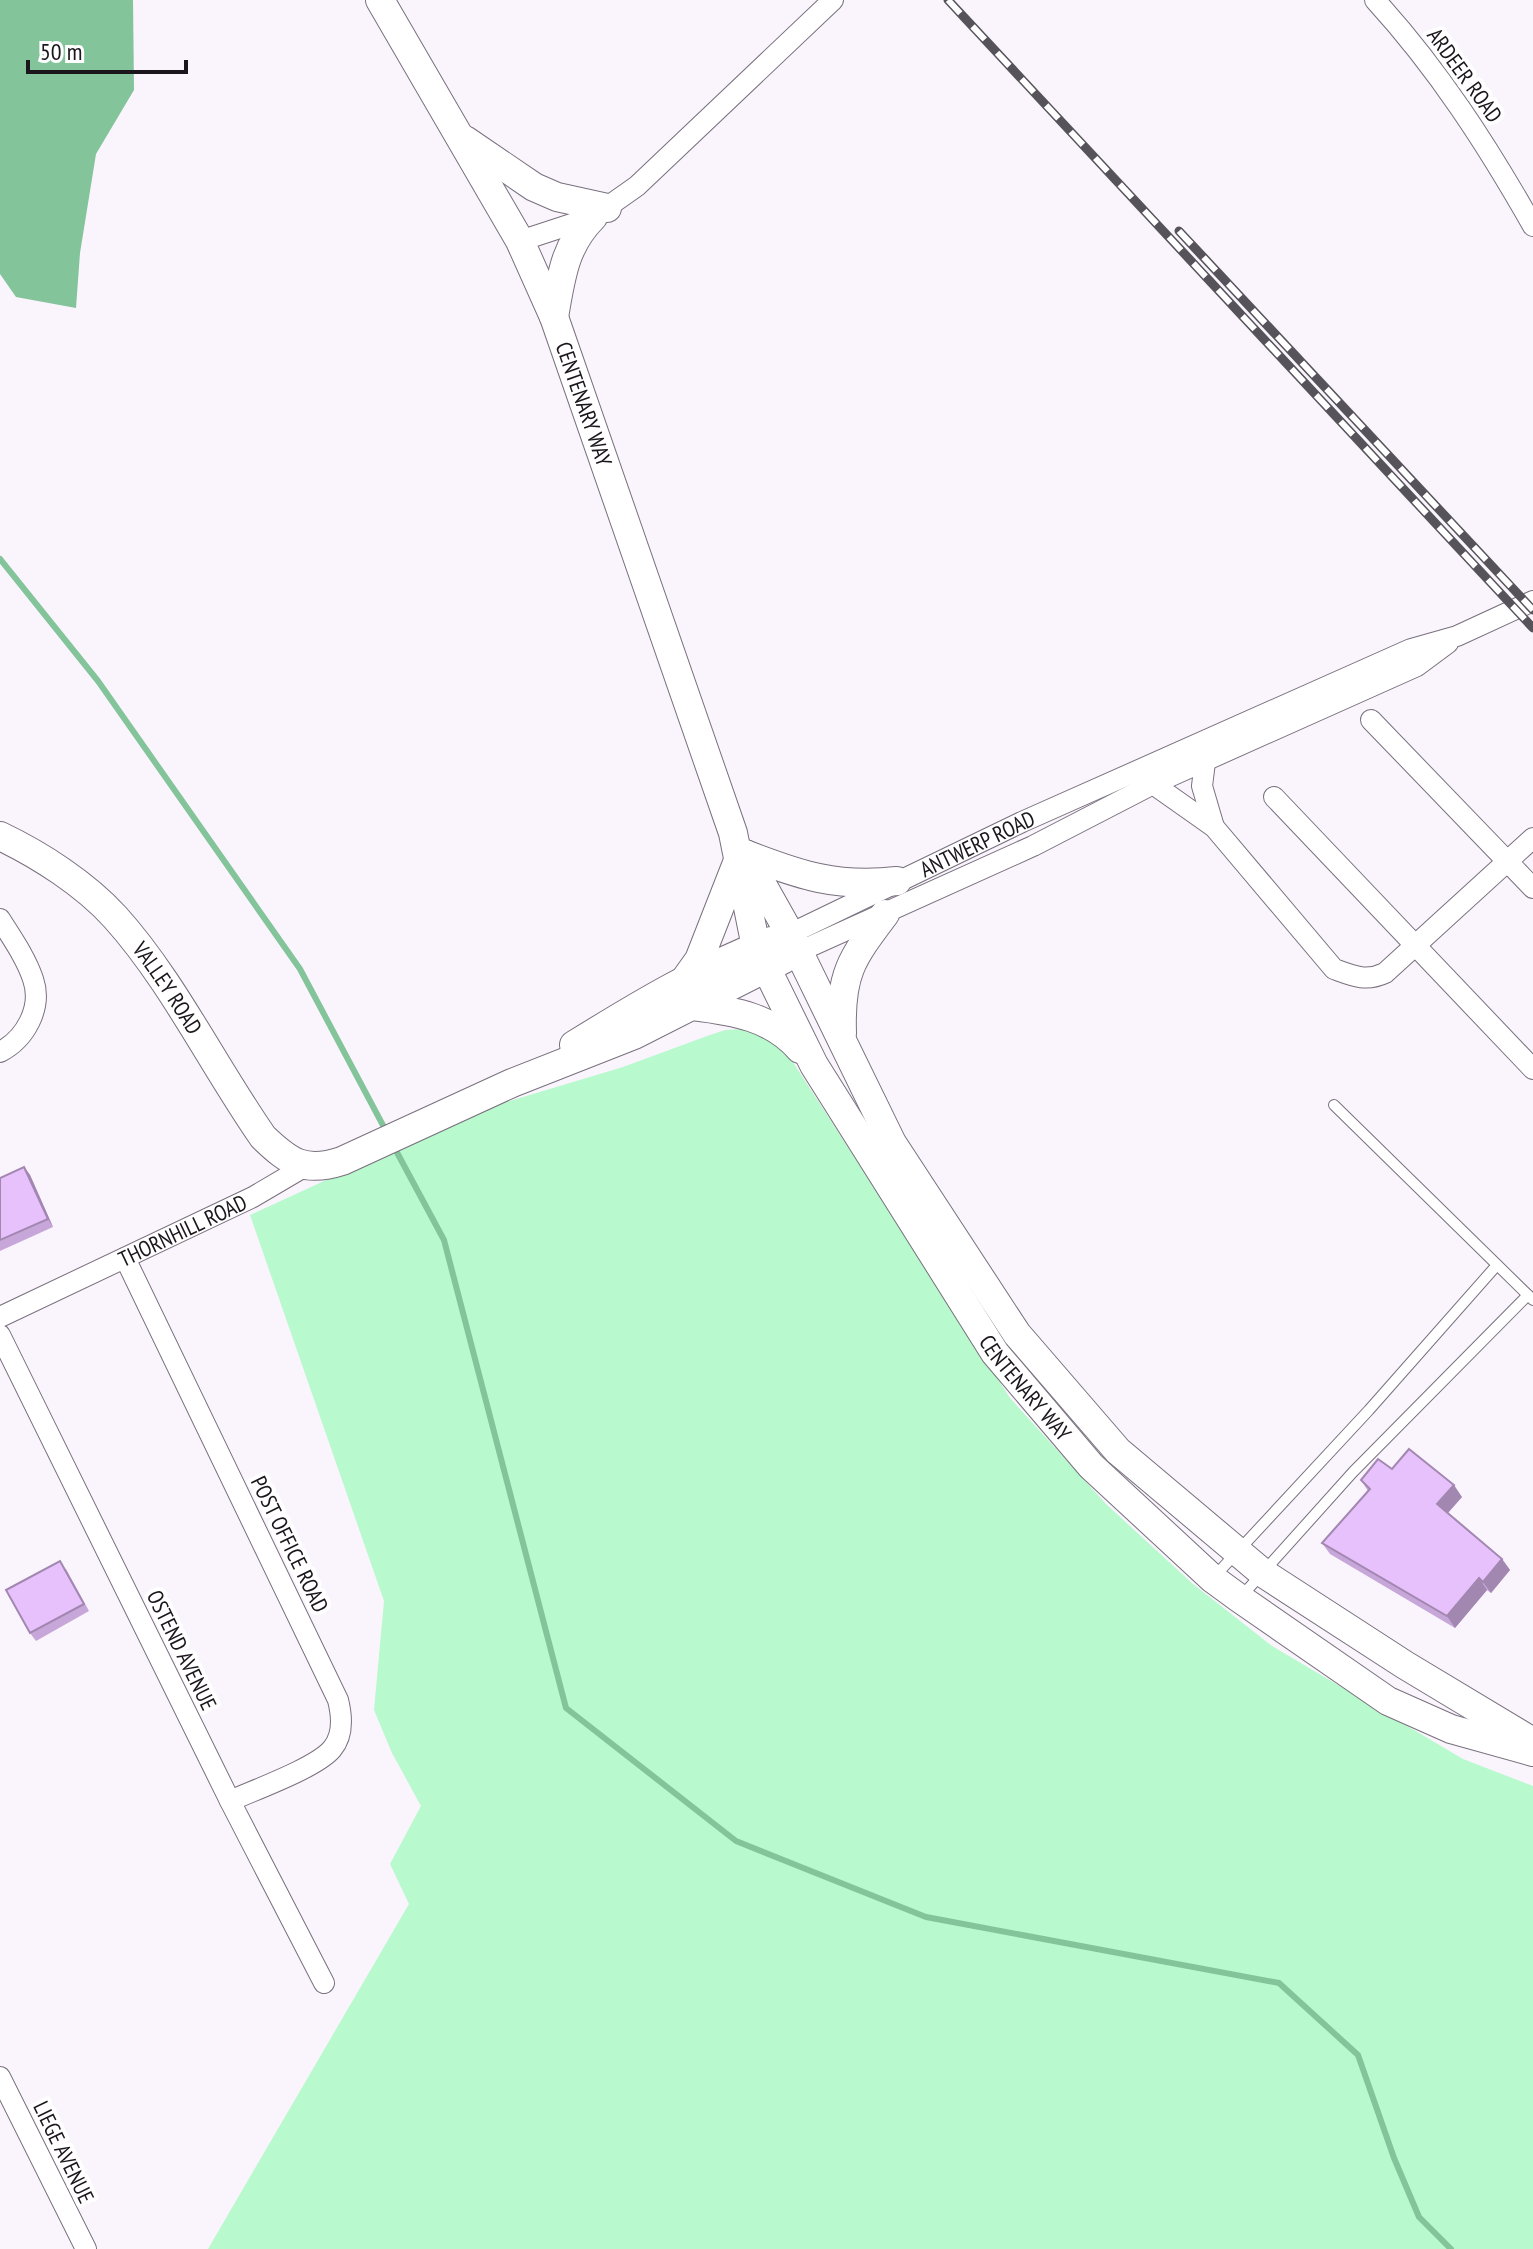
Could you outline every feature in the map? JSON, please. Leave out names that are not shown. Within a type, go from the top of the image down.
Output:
[{"type":"main road","name":"CENTENARY WAY","points":[[380,0],[520,241],[554,317],[739,849],[761,958],[814,1065],[995,1353],[1091,1466],[1213,1579],[1388,1701],[1451,1729],[1533,1752]]},
{"type":"main road","points":[[458,135],[534,187],[600,213],[576,234],[570,247],[554,317]]},
{"type":"main road","name":"VALLEY ROAD","points":[[0,836],[77,883],[114,916],[152,964],[263,1137],[282,1155],[304,1167]]},
{"type":"main road","name":"CENTENARY WAY","points":[[739,849],[794,943],[892,1143],[1017,1334],[1118,1451],[1263,1573],[1405,1665],[1533,1742]]},
{"type":"main road","points":[[814,1065],[777,1028],[688,994],[732,882],[739,849],[817,880],[864,885],[897,881]]},
{"type":"main road","points":[[843,1042],[842,990],[847,973],[862,944],[885,914]]},
{"type":"main road","name":"ANTWERP ROAD","points":[[365,1148],[512,1083],[632,1009],[688,994],[794,943]]},
{"type":"main road","name":"THORNHILL ROAD","points":[[304,1167],[321,1168],[365,1148]]},
{"type":"street","points":[[520,241],[600,213],[637,186],[833,0]]},
{"type":"street","name":"ARDEER ROAD","points":[[1375,0],[1447,87],[1482,138],[1533,226]]},
{"type":"street","name":"ANTWERP ROAD","points":[[794,943],[897,881],[1411,649],[1457,636],[1533,601]]},
{"type":"street","name":"ANTWERP ROAD","points":[[794,943],[885,914],[1033,846],[1153,784],[1417,666],[1457,636]]},
{"type":"street","points":[[1371,720],[1533,888]]},
{"type":"street","points":[[1205,762],[1202,786],[1214,827]]},
{"type":"street","points":[[1153,784],[1214,827],[1334,969],[1357,977],[1372,979],[1385,973],[1533,838]]},
{"type":"street","points":[[1274,797],[1533,1069]]},
{"type":"street","points":[[0,919],[34,981],[35,1001],[31,1020],[20,1039],[0,1052]]},
{"type":"street","name":"THORNHILL ROAD","points":[[0,1317],[253,1197],[304,1167]]},
{"type":"street","name":"POST OFFICE ROAD","points":[[125,1258],[332,1685],[340,1710],[340,1729],[332,1750],[230,1801]]},
{"type":"street","name":"OSTEND AVENUE","points":[[0,1335],[230,1801],[324,1983]]},
{"type":"street","name":"LIEGE AVENUE","points":[[0,2077],[86,2249]]},
{"type":"lane","points":[[1239,1598],[1353,1472],[1530,1298],[1334,1105]]},
{"type":"lane","points":[[1213,1579],[1497,1265]]},
{"type":"shaded area","points":[[0,0],[133,0],[134,90],[96,154],[80,253],[76,308],[16,297],[0,274]]},
{"type":"shaded area","points":[[742,1029],[768,1040],[789,1056],[1010,1398],[1106,1504],[1193,1584],[1272,1646],[1463,1759],[1533,1786],[1533,2249],[208,2249],[409,1904],[390,1864],[421,1806],[392,1753],[374,1710],[384,1601],[250,1215],[476,1111],[623,1067],[725,1030]]},
{"type":"building","points":[[24,1167],[48,1219],[0,1240],[0,1178]]},
{"type":"building","points":[[1409,1449],[1454,1485],[1437,1504],[1502,1559],[1483,1582],[1479,1578],[1447,1616],[1322,1543],[1370,1489],[1361,1480],[1378,1459],[1392,1469]]},
{"type":"building","points":[[60,1561],[84,1604],[30,1633],[6,1590]]},
{"type":"waterway","points":[[0,559],[98,681],[300,969],[386,1131]]},
{"type":"waterway","points":[[393,1145],[444,1240],[566,1708],[736,1841],[926,1917],[1279,1983],[1358,2055],[1394,2158],[1419,2217],[1451,2249]]},
{"type":"railway","points":[[948,0],[1533,628]]},
{"type":"railway","points":[[1179,231],[1533,610]]}]
